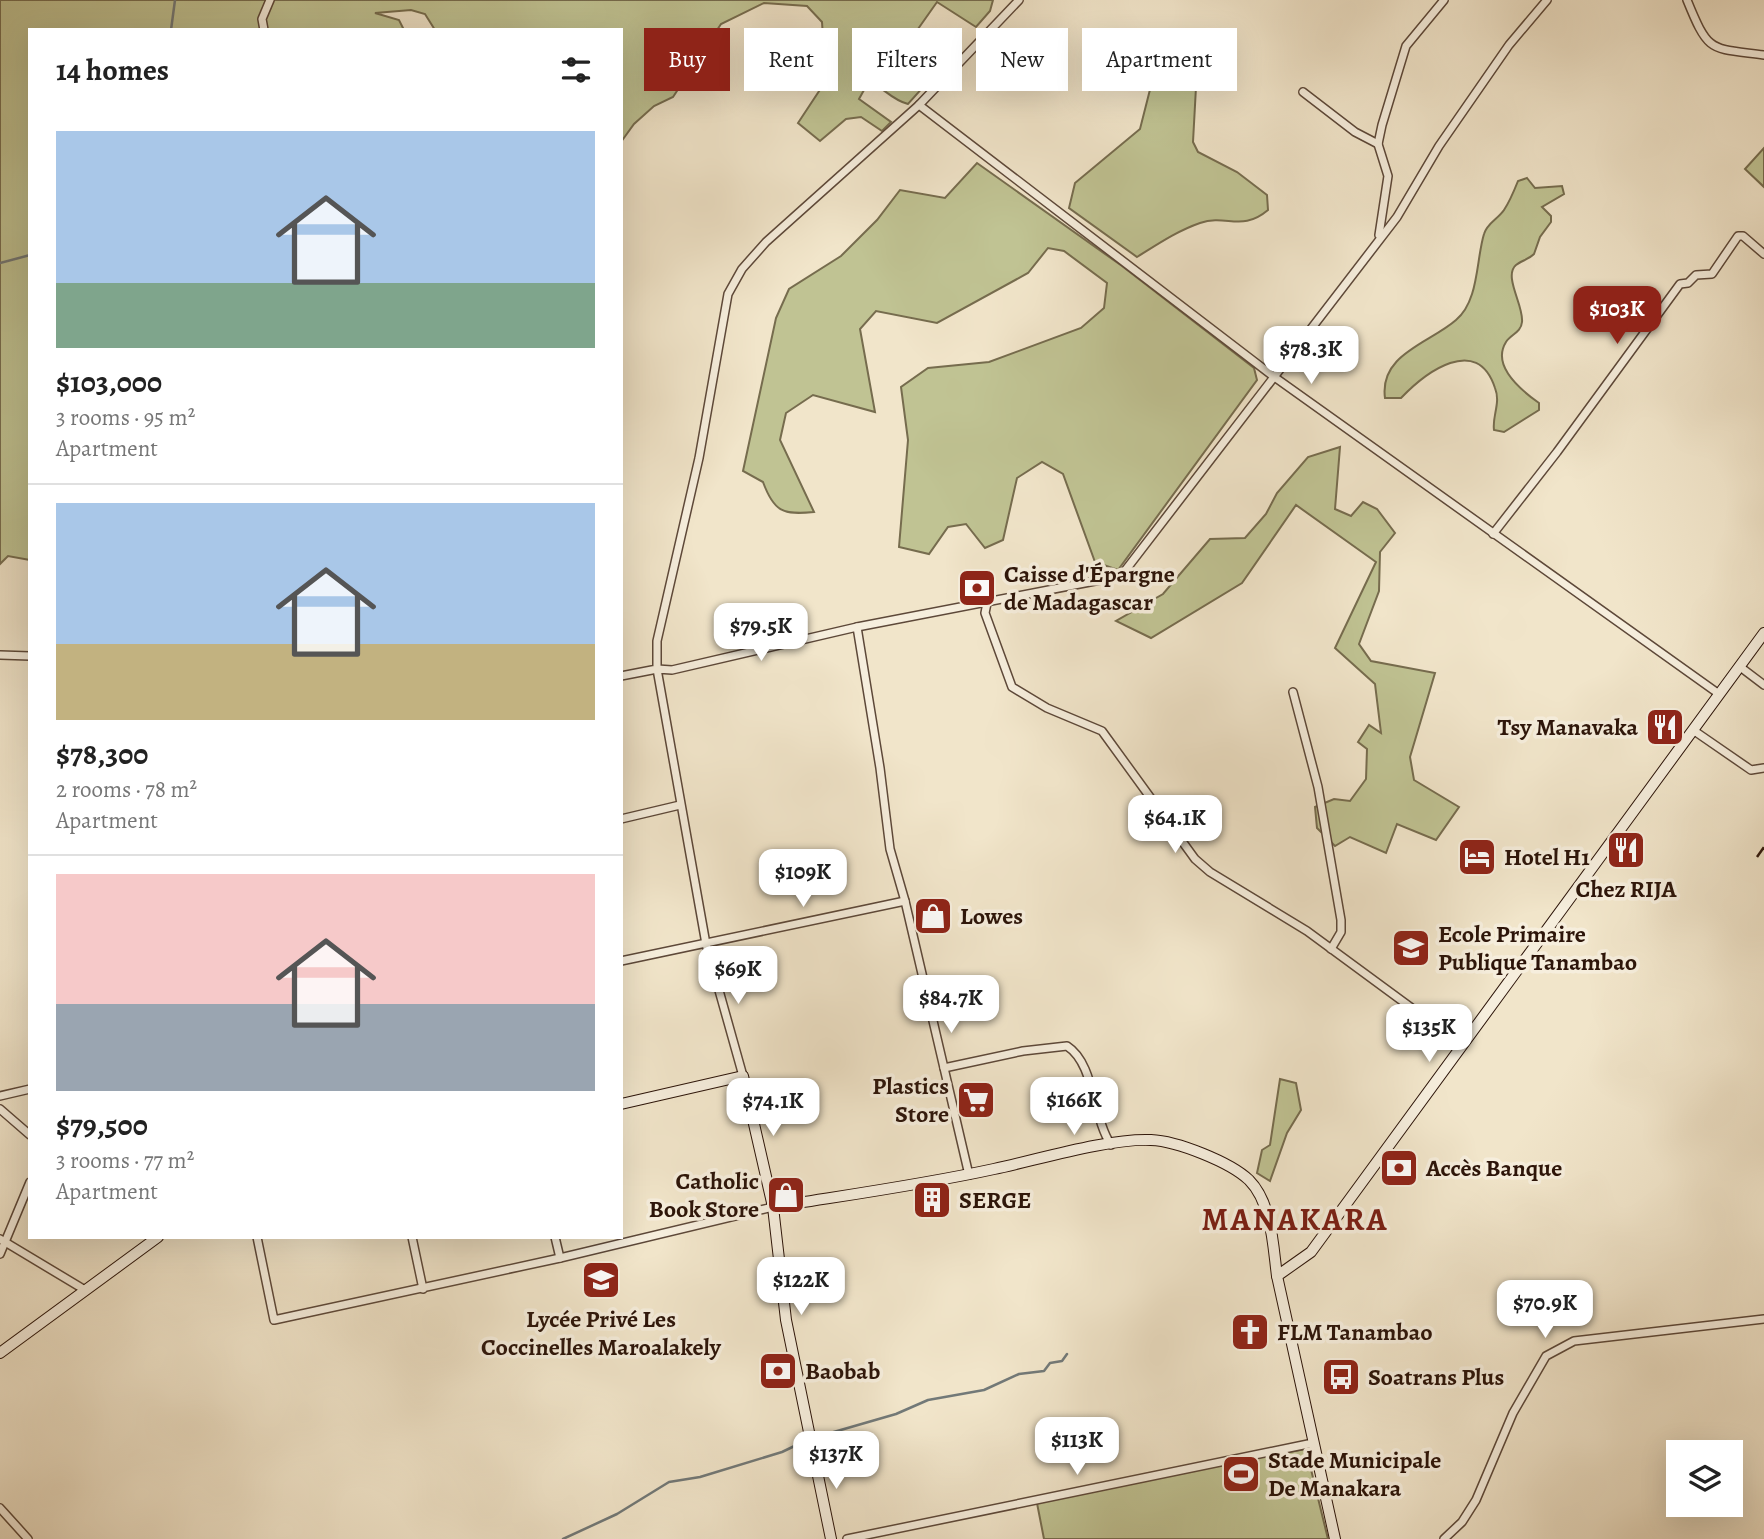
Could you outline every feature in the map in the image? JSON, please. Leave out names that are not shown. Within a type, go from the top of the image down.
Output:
[{"type":"street","points":[[264,28],[262,19],[270,0]]},
{"type":"street","points":[[1378,239],[1388,176],[1378,144],[1406,46],[1444,0]]},
{"type":"street","points":[[623,676],[672,670],[857,627],[1121,576],[1397,216],[1439,146],[1509,45],[1547,0]]},
{"type":"street","points":[[1687,0],[1705,39],[1723,52],[1764,55]]},
{"type":"street","points":[[831,1539],[786,1320],[773,1207],[743,1076],[706,944],[657,670],[657,641],[699,458],[728,294],[742,269],[766,242],[919,105],[1015,2]]},
{"type":"street","points":[[1303,92],[1355,132],[1378,144]]},
{"type":"street","points":[[919,105],[1273,376],[1719,694]]},
{"type":"street","points":[[1493,534],[1558,452],[1680,284],[1688,283],[1696,275],[1712,274],[1738,236],[1743,236],[1764,254]]},
{"type":"street","points":[[987,603],[985,613],[1012,687],[1047,708],[1102,731],[1195,859],[1210,872],[1307,931],[1462,1045]]},
{"type":"street","points":[[857,627],[890,849],[905,901],[969,1175]]},
{"type":"street","points":[[1278,1276],[1311,1252],[1764,633]]},
{"type":"street","points":[[0,655],[28,656]]},
{"type":"street","points":[[1740,666],[1764,685]]},
{"type":"street","points":[[1293,692],[1318,787],[1341,920],[1341,932],[1331,949]]},
{"type":"street","points":[[1693,730],[1751,770],[1764,768]]},
{"type":"street","points":[[623,818],[680,804]]},
{"type":"street","points":[[623,961],[905,901]]},
{"type":"street","points":[[944,1068],[1023,1051],[1067,1046],[1083,1060],[1100,1128],[1111,1145]]},
{"type":"street","points":[[623,1104],[743,1076]]},
{"type":"street","points":[[0,1096],[28,1089]]},
{"type":"street","points":[[0,1109],[28,1133]]},
{"type":"street","points":[[257,1239],[274,1320],[560,1258],[773,1207],[969,1175],[1111,1145],[1152,1140],[1184,1148],[1226,1164],[1250,1181],[1269,1220],[1278,1276],[1335,1539]]},
{"type":"street","points":[[0,1254],[2,1240],[28,1186]]},
{"type":"street","points":[[0,1353],[155,1239]]},
{"type":"street","points":[[412,1239],[423,1289]]},
{"type":"street","points":[[555,1239],[560,1258]]},
{"type":"street","points":[[2,1240],[85,1290]]},
{"type":"street","points":[[1444,1539],[1462,1522],[1476,1500],[1513,1413],[1546,1356],[1574,1340],[1764,1320]]},
{"type":"street","points":[[846,1539],[1313,1443]]},
{"type":"street","points":[[0,1508],[27,1539]]},
{"type":"green space","points":[[0,0],[993,0],[990,11],[976,27],[937,2],[919,28],[852,28],[852,91],[863,91],[859,99],[891,122],[882,131],[861,117],[846,119],[820,141],[798,123],[819,91],[838,91],[838,28],[822,28],[822,22],[807,6],[764,3],[721,24],[718,28],[644,28],[644,91],[677,91],[673,97],[654,106],[634,124],[623,139],[623,28],[434,28],[425,14],[411,10],[375,13],[399,20],[403,28],[28,28],[28,560],[8,556],[0,564]]},
{"type":"green space","points":[[885,91],[920,91],[908,104]]},
{"type":"green space","points":[[1150,91],[1196,91],[1193,142],[1198,152],[1237,172],[1267,195],[1268,210],[1250,220],[1200,223],[1175,234],[1137,257],[1069,208],[1075,183],[1140,129]]},
{"type":"green space","points":[[1764,148],[1764,187],[1745,169]]},
{"type":"green space","points":[[977,163],[1122,266],[1254,368],[1257,380],[1118,570],[1095,562],[1063,474],[1042,462],[1017,478],[1003,540],[985,548],[966,524],[948,527],[929,554],[899,547],[908,440],[901,387],[928,368],[989,362],[1081,328],[1104,308],[1107,283],[1064,251],[1048,248],[1028,273],[937,323],[876,311],[860,329],[875,412],[813,395],[786,413],[780,440],[814,512],[794,513],[781,509],[771,500],[763,482],[743,471],[776,318],[789,289],[841,256],[877,220],[900,190],[945,198]]},
{"type":"green space","points":[[1527,178],[1535,188],[1562,186],[1564,194],[1542,207],[1551,216],[1551,222],[1540,237],[1534,254],[1516,265],[1513,270],[1513,284],[1522,322],[1520,329],[1506,342],[1502,351],[1502,360],[1510,377],[1539,403],[1539,410],[1504,432],[1494,430],[1497,399],[1495,388],[1487,372],[1476,363],[1464,360],[1437,369],[1401,398],[1385,398],[1385,383],[1398,360],[1456,320],[1463,312],[1476,280],[1485,230],[1504,210],[1518,181]]},
{"type":"green space","points":[[1340,447],[1335,509],[1351,516],[1363,502],[1377,509],[1395,533],[1380,552],[1379,591],[1359,644],[1371,661],[1435,673],[1410,757],[1414,780],[1459,807],[1436,840],[1397,824],[1386,853],[1350,837],[1335,846],[1317,828],[1315,807],[1334,799],[1350,801],[1366,779],[1367,749],[1358,742],[1369,725],[1381,733],[1375,684],[1335,648],[1376,562],[1296,505],[1242,583],[1151,638],[1116,621],[1163,594],[1210,539],[1245,538],[1266,514],[1277,493],[1308,457]]},
{"type":"green space","points":[[1280,1079],[1296,1083],[1301,1110],[1287,1133],[1270,1181],[1257,1173],[1262,1150],[1270,1145]]},
{"type":"green space","name":"Stade Municipale De Manakara","points":[[1306,1449],[1328,1539],[1044,1539],[1036,1498]]},
{"type":"waterway","points":[[171,28],[175,0]]},
{"type":"waterway","points":[[0,263],[28,256]]},
{"type":"waterway","points":[[813,1438],[896,1414],[928,1400],[984,1390],[1019,1374],[1044,1371],[1050,1363],[1062,1361],[1067,1354]]},
{"type":"waterway","points":[[563,1539],[617,1514],[669,1482],[700,1477],[782,1452],[807,1440]]},
{"type":"railway","points":[[1757,857],[1764,847]]},
{"type":"place","name":"Caisse d'Épargne de Madagascar","points":[[977,588]]},
{"type":"place","name":"Tsy Manavaka","points":[[1665,727]]},
{"type":"place","name":"Chez RIJA","points":[[1626,850]]},
{"type":"place","name":"Hotel H1","points":[[1477,857]]},
{"type":"place","name":"Lowes","points":[[933,916]]},
{"type":"place","name":"Ecole Primaire Publique Tanambao","points":[[1411,948]]},
{"type":"place","name":"Plastics Store","points":[[976,1100]]},
{"type":"place","name":"Accès Banque","points":[[1399,1168]]},
{"type":"place","name":"Catholic Book Store","points":[[786,1195]]},
{"type":"place","name":"SERGE","points":[[932,1200]]},
{"type":"place","name":"Lycée Privé Les Coccinelles Maroalakely","points":[[601,1280]]},
{"type":"place","name":"FLM Tanambao","points":[[1250,1332]]},
{"type":"place","name":"Baobab","points":[[778,1371]]},
{"type":"place","name":"Soatrans Plus","points":[[1341,1377]]},
{"type":"place","name":"Stade Municipale De Manakara","points":[[1241,1474]]},
{"type":"district","name":"MANAKARA","points":[[1295,1219]]}]
